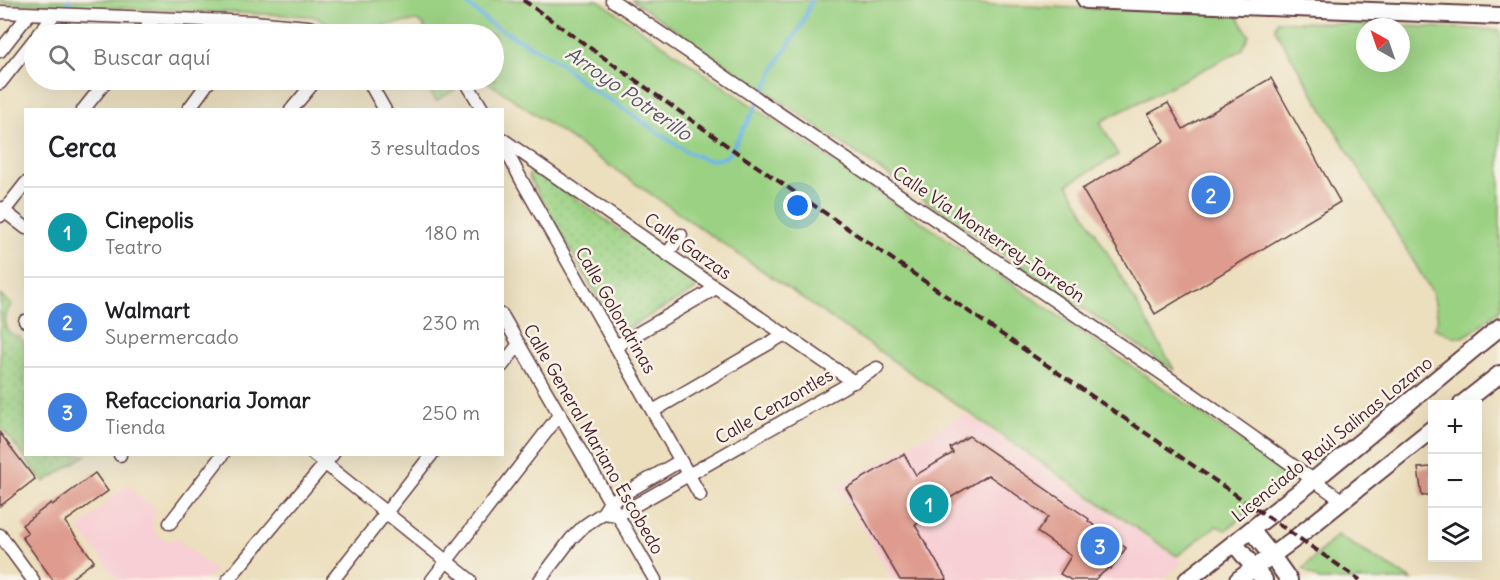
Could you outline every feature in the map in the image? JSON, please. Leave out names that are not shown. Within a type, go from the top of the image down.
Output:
[{"type":"main road","points":[[1086,0],[1500,16]]},
{"type":"main road","name":"Licenciado Raúl Salinas Lozano","points":[[1187,580],[1313,481],[1500,327]]},
{"type":"main road","points":[[1468,400],[1500,374]]},
{"type":"main road","points":[[1238,580],[1259,574],[1272,556],[1428,432]]},
{"type":"main road","points":[[1251,530],[1288,580]]},
{"type":"main road","points":[[1234,543],[1259,574]]},
{"type":"street","name":"Calle Vía Monterrey-Torreón","points":[[612,0],[1195,396],[1343,501]]},
{"type":"street","points":[[0,12],[276,24]]},
{"type":"street","points":[[0,51],[29,14]]},
{"type":"street","points":[[47,24],[54,15]]},
{"type":"street","points":[[150,24],[154,19]]},
{"type":"street","points":[[0,83],[24,53]]},
{"type":"street","points":[[85,108],[99,90]]},
{"type":"street","points":[[189,108],[203,90]]},
{"type":"street","points":[[293,108],[308,90]]},
{"type":"street","points":[[374,90],[384,108]]},
{"type":"street","points":[[471,90],[482,108]]},
{"type":"street","name":"Calle Garzas","points":[[504,142],[854,382]]},
{"type":"street","name":"Calle Golondrinas","points":[[504,145],[522,181],[700,495]]},
{"type":"street","points":[[24,185],[1,211],[24,227]]},
{"type":"street","points":[[667,254],[681,235]]},
{"type":"street","points":[[615,346],[716,288]]},
{"type":"street","name":"Calle General Mariano Escobedo","points":[[504,318],[618,515],[649,577]]},
{"type":"street","points":[[653,411],[784,334]]},
{"type":"street","points":[[504,363],[519,344]]},
{"type":"street","name":"Calle Cenzontles","points":[[618,515],[877,368]]},
{"type":"street","points":[[432,580],[560,414]]},
{"type":"street","points":[[170,523],[221,456]]},
{"type":"street","points":[[333,580],[430,456]]},
{"type":"street","points":[[228,580],[329,459],[386,513],[470,580]]},
{"type":"street","points":[[540,580],[571,539],[584,526],[603,513],[610,502],[680,461]]},
{"type":"street","points":[[603,513],[618,515]]},
{"type":"street","points":[[0,536],[33,580]]},
{"type":"shaded area","points":[[964,414],[1183,562],[1161,580],[889,580],[892,578],[838,486]]},
{"type":"shaded area","points":[[128,483],[137,495],[158,511],[152,525],[157,535],[166,541],[178,539],[217,572],[206,580],[118,580],[79,528]]},
{"type":"green space","points":[[0,0],[598,0],[1286,472],[1289,480],[1226,530],[1216,526],[1177,556],[500,90],[504,90],[504,24],[422,24],[417,21],[393,24],[329,24],[312,16],[0,3]]},
{"type":"green space","points":[[632,0],[866,0],[1236,14],[1249,35],[1242,50],[1100,122],[1118,155],[1068,184],[1175,371]]},
{"type":"green space","points":[[1277,21],[1356,24],[1356,72],[1410,72],[1410,26],[1500,30],[1500,309],[1470,333],[1459,337],[1434,328],[1438,319],[1433,294],[1275,28]]},
{"type":"green space","points":[[429,90],[454,90],[436,101]]},
{"type":"green space","points":[[537,171],[694,283],[695,290],[623,331],[617,331],[530,179],[529,175]]},
{"type":"green space","points":[[0,295],[12,305],[6,315],[6,329],[20,337],[24,343],[24,456],[85,456],[44,482],[0,426]]},
{"type":"green space","points":[[1337,535],[1412,580],[1319,580],[1303,569]]},
{"type":"building","points":[[1271,78],[1340,202],[1155,314],[1082,189],[1164,141],[1148,114],[1168,103],[1183,129]]},
{"type":"building","points":[[0,433],[35,479],[0,506]]},
{"type":"building","points":[[969,436],[1089,519],[1088,521],[1126,548],[1111,569],[1109,568],[1094,580],[1071,580],[1060,574],[1071,556],[1037,532],[1048,517],[988,475],[935,507],[937,512],[915,525],[947,580],[900,580],[846,488],[904,454],[916,475],[953,453],[950,448]]},
{"type":"building","points":[[1428,467],[1428,495],[1422,496],[1418,468]]},
{"type":"building","points":[[95,473],[108,491],[65,522],[94,561],[69,580],[53,580],[22,537],[28,533],[22,525]]},
{"type":"waterway","points":[[67,6],[69,0]]},
{"type":"waterway","name":"Arroyo Potrerillo","points":[[463,0],[491,24]]},
{"type":"waterway","name":"Arroyo Potrerillo","points":[[504,31],[558,61],[584,84],[687,152],[711,160],[723,158],[729,154],[760,100],[779,60],[801,26],[811,2]]},
{"type":"railway","points":[[523,0],[739,154],[1360,580]]},
{"type":"place","name":"Walmart","points":[[1211,195]]},
{"type":"place","name":"Cinepolis","points":[[929,504]]},
{"type":"place","name":"Refaccionaria Jomar","points":[[1100,546]]}]
